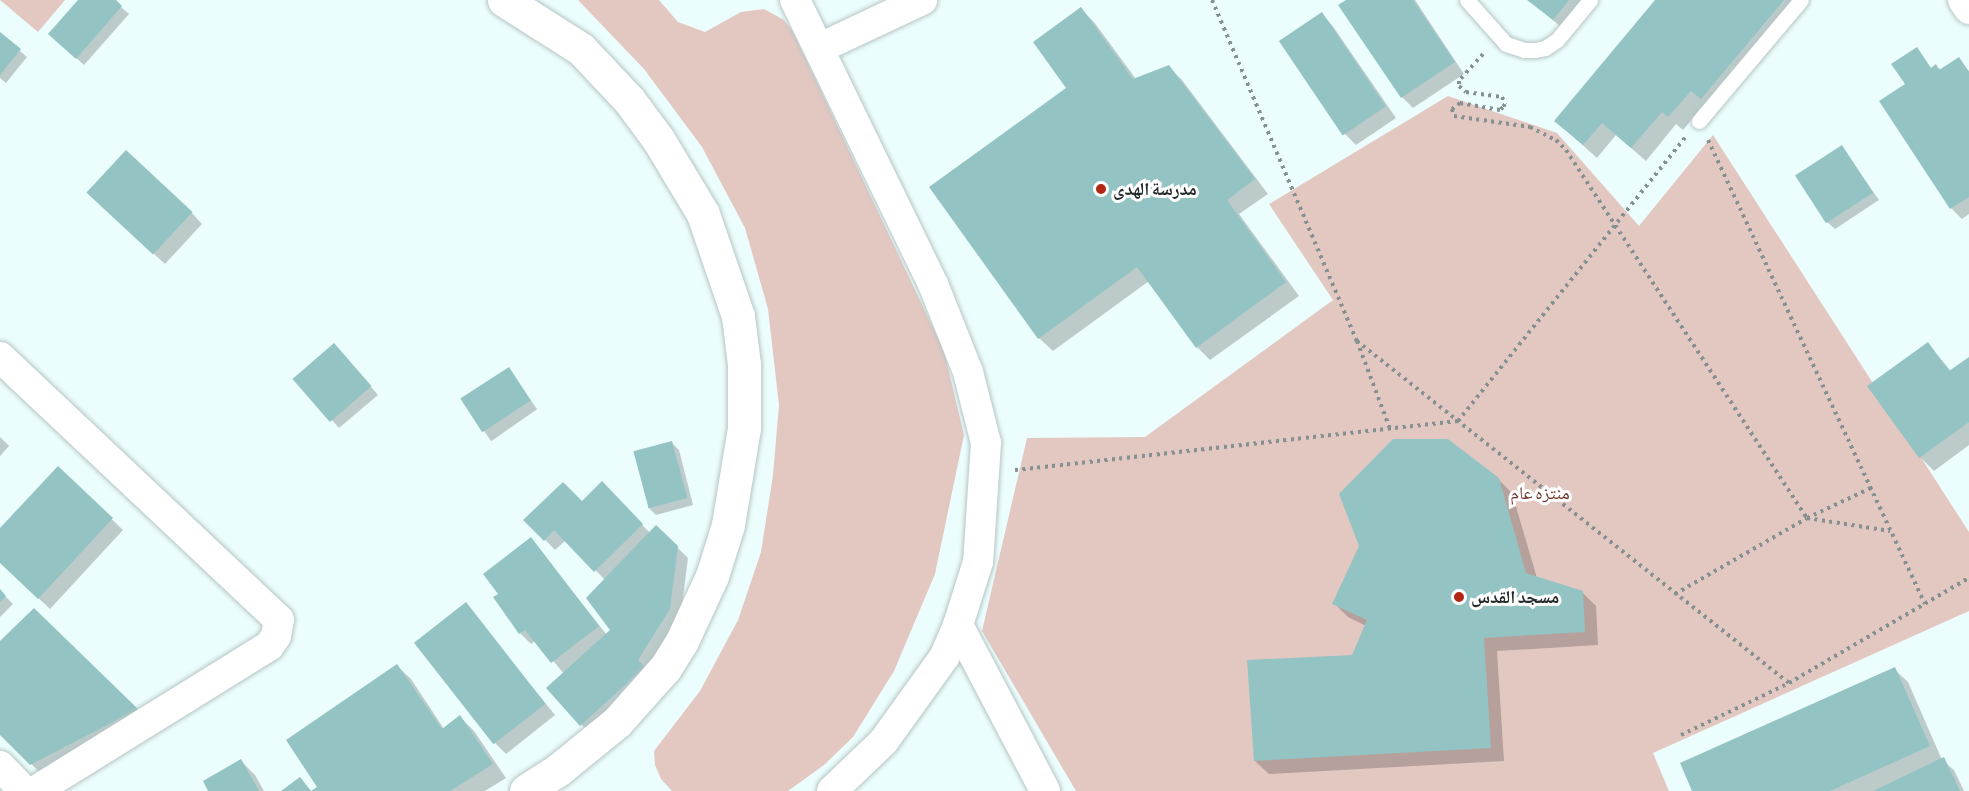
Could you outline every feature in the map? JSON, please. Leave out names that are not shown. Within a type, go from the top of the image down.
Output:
[{"type":"main road","points":[[504,0],[581,49],[629,99],[658,139],[703,214],[738,316],[744,364],[744,428],[728,525],[712,576],[682,641],[665,668],[616,722],[558,770],[526,791]]},
{"type":"street","points":[[795,0],[933,284],[968,372],[986,443],[978,562],[958,626],[945,656],[884,741],[832,791]]},
{"type":"street","points":[[820,48],[922,0]]},
{"type":"street","points":[[1963,0],[1969,9]]},
{"type":"street","points":[[0,357],[279,620],[276,636],[268,646],[35,791]]},
{"type":"street","points":[[958,626],[1045,791]]},
{"type":"street","points":[[0,766],[24,791]]},
{"type":"lane","points":[[1467,0],[1498,37],[1514,48],[1524,50],[1545,48],[1557,40],[1590,0]]},
{"type":"lane","points":[[1699,121],[1801,0]]},
{"type":"path","points":[[1212,0],[1357,341],[1390,429]]},
{"type":"path","points":[[1498,37],[1462,78],[1459,86],[1466,92],[1502,97],[1505,104],[1500,110],[1460,103],[1455,105],[1452,113],[1458,117],[1530,127],[1556,140],[1566,150],[1807,518],[1890,531]]},
{"type":"path","points":[[984,474],[1458,421],[1699,121],[1925,604]]},
{"type":"path","points":[[1357,341],[1789,683]]},
{"type":"path","points":[[1675,594],[1807,518],[1870,488]]},
{"type":"path","points":[[1681,735],[1789,683],[1969,578]]},
{"type":"green space","points":[[0,0],[65,0],[38,32]]},
{"type":"green space","points":[[578,0],[659,0],[678,22],[705,32],[741,12],[764,9],[784,20],[793,32],[944,351],[964,435],[935,574],[894,671],[853,737],[824,765],[788,791],[672,791],[661,779],[655,765],[654,751],[700,691],[738,620],[761,552],[773,475],[779,405],[768,309],[745,228],[702,147],[644,69]]},
{"type":"green space","name":"منتزه عام","points":[[1448,96],[1557,133],[1639,226],[1713,135],[1969,532],[1969,611],[1653,753],[1669,791],[1076,791],[982,631],[1027,438],[1145,437],[1333,300],[1269,204]]},
{"type":"building","points":[[78,0],[116,0],[122,6],[76,59],[48,34]]},
{"type":"building","points":[[1346,0],[1413,0],[1455,62],[1401,98],[1338,5]]},
{"type":"building","points":[[1527,0],[1569,0],[1553,20]]},
{"type":"building","points":[[1655,0],[1784,0],[1701,99],[1691,91],[1668,117],[1662,112],[1631,148],[1602,123],[1583,145],[1554,121]]},
{"type":"building","points":[[1081,7],[1133,79],[1169,65],[1255,179],[1227,200],[1286,282],[1196,348],[1137,267],[1038,339],[929,187],[1066,88],[1033,42]]},
{"type":"building","points":[[1322,12],[1386,107],[1343,136],[1279,41]]},
{"type":"building","points":[[0,32],[21,49],[0,75]]},
{"type":"building","points":[[1917,47],[1931,68],[1936,64],[1939,70],[1959,57],[1969,72],[1969,197],[1950,209],[1879,101],[1905,84],[1891,64]]},
{"type":"building","points":[[1842,145],[1873,193],[1826,223],[1795,175]]},
{"type":"building","points":[[126,150],[193,212],[153,254],[86,192]]},
{"type":"building","points":[[1928,342],[1949,371],[1969,357],[1969,422],[1919,458],[1867,386]]},
{"type":"building","points":[[334,343],[371,386],[330,422],[292,379]]},
{"type":"building","points":[[509,367],[531,401],[482,432],[460,399]]},
{"type":"building","name":"مسجد القدس","points":[[1393,439],[1448,439],[1499,478],[1526,573],[1583,591],[1585,632],[1484,638],[1491,748],[1254,761],[1247,660],[1352,655],[1367,620],[1332,604],[1359,546],[1339,494]]},
{"type":"building","points":[[672,441],[687,498],[649,508],[633,451]]},
{"type":"building","points":[[58,466],[113,518],[38,599],[0,563],[0,528]]},
{"type":"building","points":[[602,481],[643,524],[594,572],[554,530],[544,541],[523,520],[563,482],[582,501]]},
{"type":"building","points":[[656,525],[678,546],[670,609],[638,660],[645,667],[580,726],[546,688],[610,630],[586,598]]},
{"type":"building","points":[[531,537],[599,626],[551,663],[525,630],[519,634],[493,597],[498,594],[483,574]]},
{"type":"building","points":[[0,589],[6,596],[0,602]]},
{"type":"building","points":[[466,602],[545,704],[493,744],[414,643]]},
{"type":"building","points":[[34,608],[138,709],[30,765],[0,735],[0,641]]},
{"type":"building","points":[[397,664],[442,729],[460,715],[493,764],[450,791],[311,791],[317,787],[286,740]]},
{"type":"building","points":[[1895,667],[1930,746],[1830,791],[1692,791],[1680,763]]},
{"type":"building","points":[[1944,757],[1960,791],[1873,791]]},
{"type":"building","points":[[241,759],[259,791],[208,791],[203,781]]},
{"type":"building","points":[[300,777],[311,791],[281,791]]},
{"type":"place","name":"مدرسة الهدى","points":[[1101,189]]},
{"type":"place","name":"مسجد القدس","points":[[1459,597]]}]
